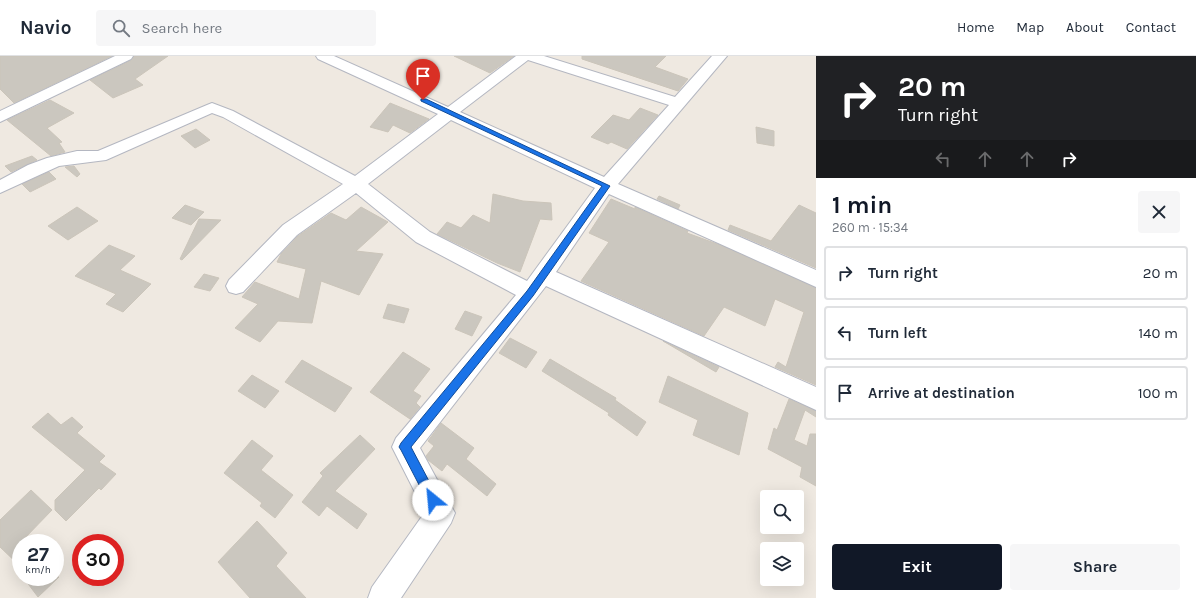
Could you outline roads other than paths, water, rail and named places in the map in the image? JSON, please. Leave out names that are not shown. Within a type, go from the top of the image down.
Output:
[{"type":"street","points":[[0,117],[126,56]]},
{"type":"street","points":[[323,56],[452,113],[606,186],[816,279]]},
{"type":"street","points":[[236,286],[290,230],[356,184],[452,113],[525,56]]},
{"type":"street","points":[[530,56],[678,103]]},
{"type":"street","points":[[383,598],[441,513],[405,447],[530,293],[606,186],[720,56]]},
{"type":"street","points":[[0,187],[13,182],[39,167],[85,155],[100,156],[212,108],[228,114],[356,184],[423,237],[530,293]]},
{"type":"street","points":[[542,275],[816,399]]}]
